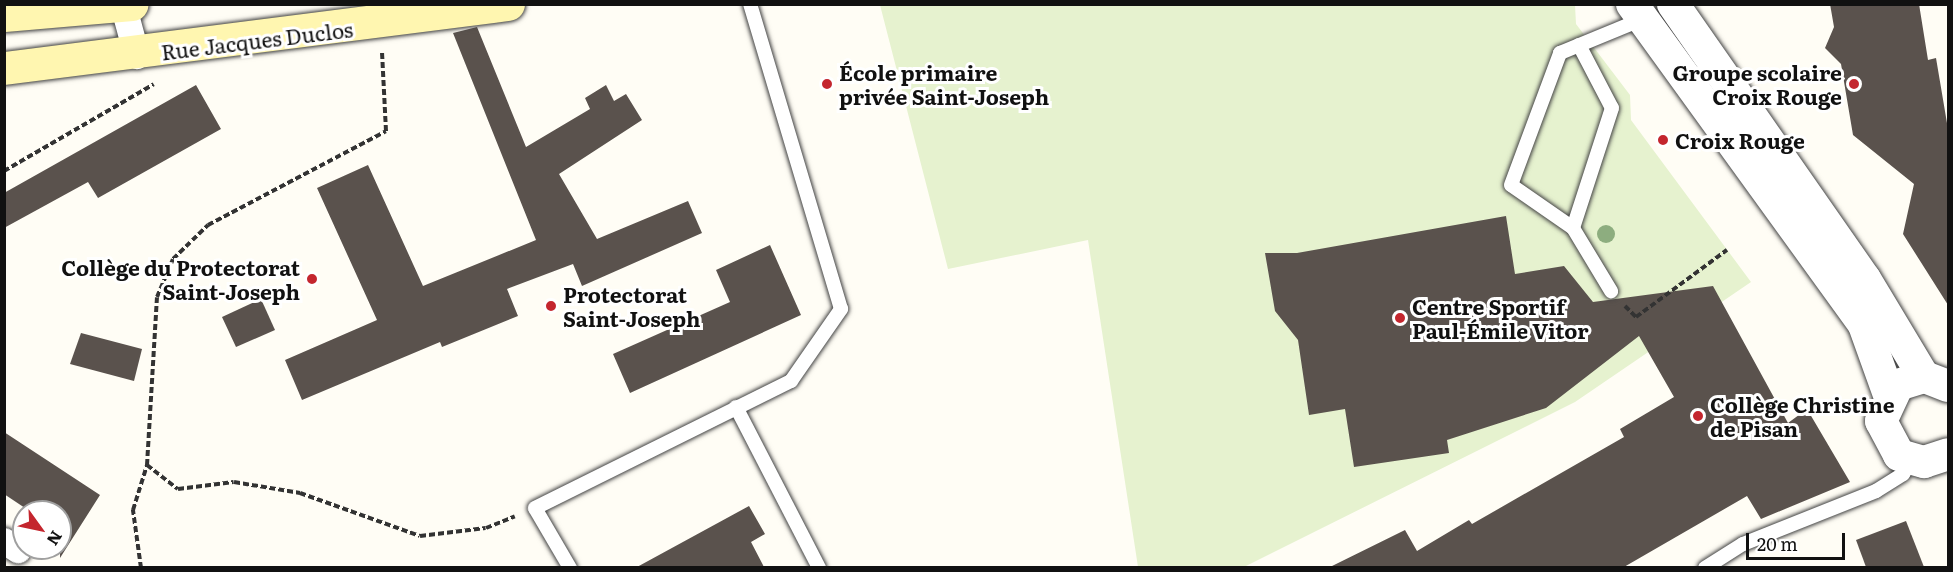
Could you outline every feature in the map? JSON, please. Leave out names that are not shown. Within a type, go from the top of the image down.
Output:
[{"type":"main road","name":"Rue Jacques Duclos","points":[[4,68],[137,56],[508,4]]},
{"type":"main road","points":[[4,15],[126,5]]},
{"type":"street","points":[[1673,4],[1936,381],[1898,386],[1889,396],[1881,421],[1883,434],[1899,455],[1936,460]]},
{"type":"street","points":[[126,5],[137,56]]},
{"type":"street","points":[[1638,12],[1864,325],[1889,396]]},
{"type":"lane","points":[[570,567],[535,508],[791,381],[840,309],[750,4]]},
{"type":"lane","points":[[1611,291],[1573,228],[1511,185],[1560,53],[1638,12]]},
{"type":"lane","points":[[1573,228],[1612,108],[1579,45]]},
{"type":"lane","points":[[736,407],[819,567]]},
{"type":"lane","points":[[1705,567],[1743,544],[1876,491],[1903,474],[1936,460]]},
{"type":"path","points":[[141,567],[133,510],[147,465],[157,297],[173,259],[208,225],[386,131],[382,23]]},
{"type":"path","points":[[4,171],[163,77]]},
{"type":"path","points":[[1611,291],[1636,317],[1727,250]]},
{"type":"path","points":[[147,465],[178,489],[234,482],[300,493],[420,536],[486,528],[535,508]]},
{"type":"green space","name":"Centre Sportif Paul-Émile Vitor","points":[[880,5],[1575,5],[1576,24],[1630,95],[1631,120],[1751,282],[1575,402],[1244,567],[1138,567],[1088,240],[948,269]]},
{"type":"building","points":[[1830,4],[1919,4],[1928,60],[1936,58],[1948,129],[1948,305],[1903,234],[1914,184],[1853,135],[1841,64],[1825,48],[1834,27]]},
{"type":"building","points":[[477,27],[526,147],[590,109],[585,98],[606,85],[614,101],[626,94],[642,120],[559,174],[597,239],[688,201],[702,233],[582,286],[573,264],[507,289],[518,316],[442,347],[440,342],[302,400],[285,360],[377,320],[317,188],[368,165],[423,286],[536,240],[453,33]]},
{"type":"building","points":[[196,85],[221,129],[98,198],[88,182],[4,228],[4,193]]},
{"type":"building","points":[[1506,216],[1515,274],[1564,266],[1593,302],[1713,286],[1788,423],[1807,409],[1850,482],[1761,519],[1747,496],[1624,567],[1330,567],[1405,530],[1417,551],[1469,520],[1472,524],[1624,437],[1620,429],[1674,397],[1639,336],[1546,408],[1447,440],[1449,453],[1354,467],[1345,409],[1309,415],[1298,340],[1275,311],[1265,253],[1297,253]]},
{"type":"building","points":[[770,245],[801,315],[630,393],[613,354],[730,302],[716,270]]},
{"type":"building","points":[[261,299],[275,330],[236,347],[222,317]]},
{"type":"building","points":[[81,333],[142,349],[134,381],[70,364]]},
{"type":"building","points":[[4,432],[100,495],[72,539],[72,500],[13,500],[4,494]]},
{"type":"building","points":[[749,506],[765,534],[751,542],[764,567],[637,567]]},
{"type":"building","points":[[1906,521],[1924,567],[1866,567],[1856,540]]},
{"type":"place","name":"École primaire privée Saint-Joseph","points":[[827,84]]},
{"type":"place","name":"Groupe scolaire Croix Rouge","points":[[1854,84]]},
{"type":"place","name":"Croix Rouge","points":[[1663,140]]},
{"type":"place","name":"Collège du Protectorat Saint-Joseph","points":[[312,279]]},
{"type":"place","name":"Protectorat Saint-Joseph","points":[[551,306]]},
{"type":"place","name":"Centre Sportif Paul-Émile Vitor","points":[[1400,318]]},
{"type":"place","name":"Collège Christine de Pisan","points":[[1698,416]]}]
